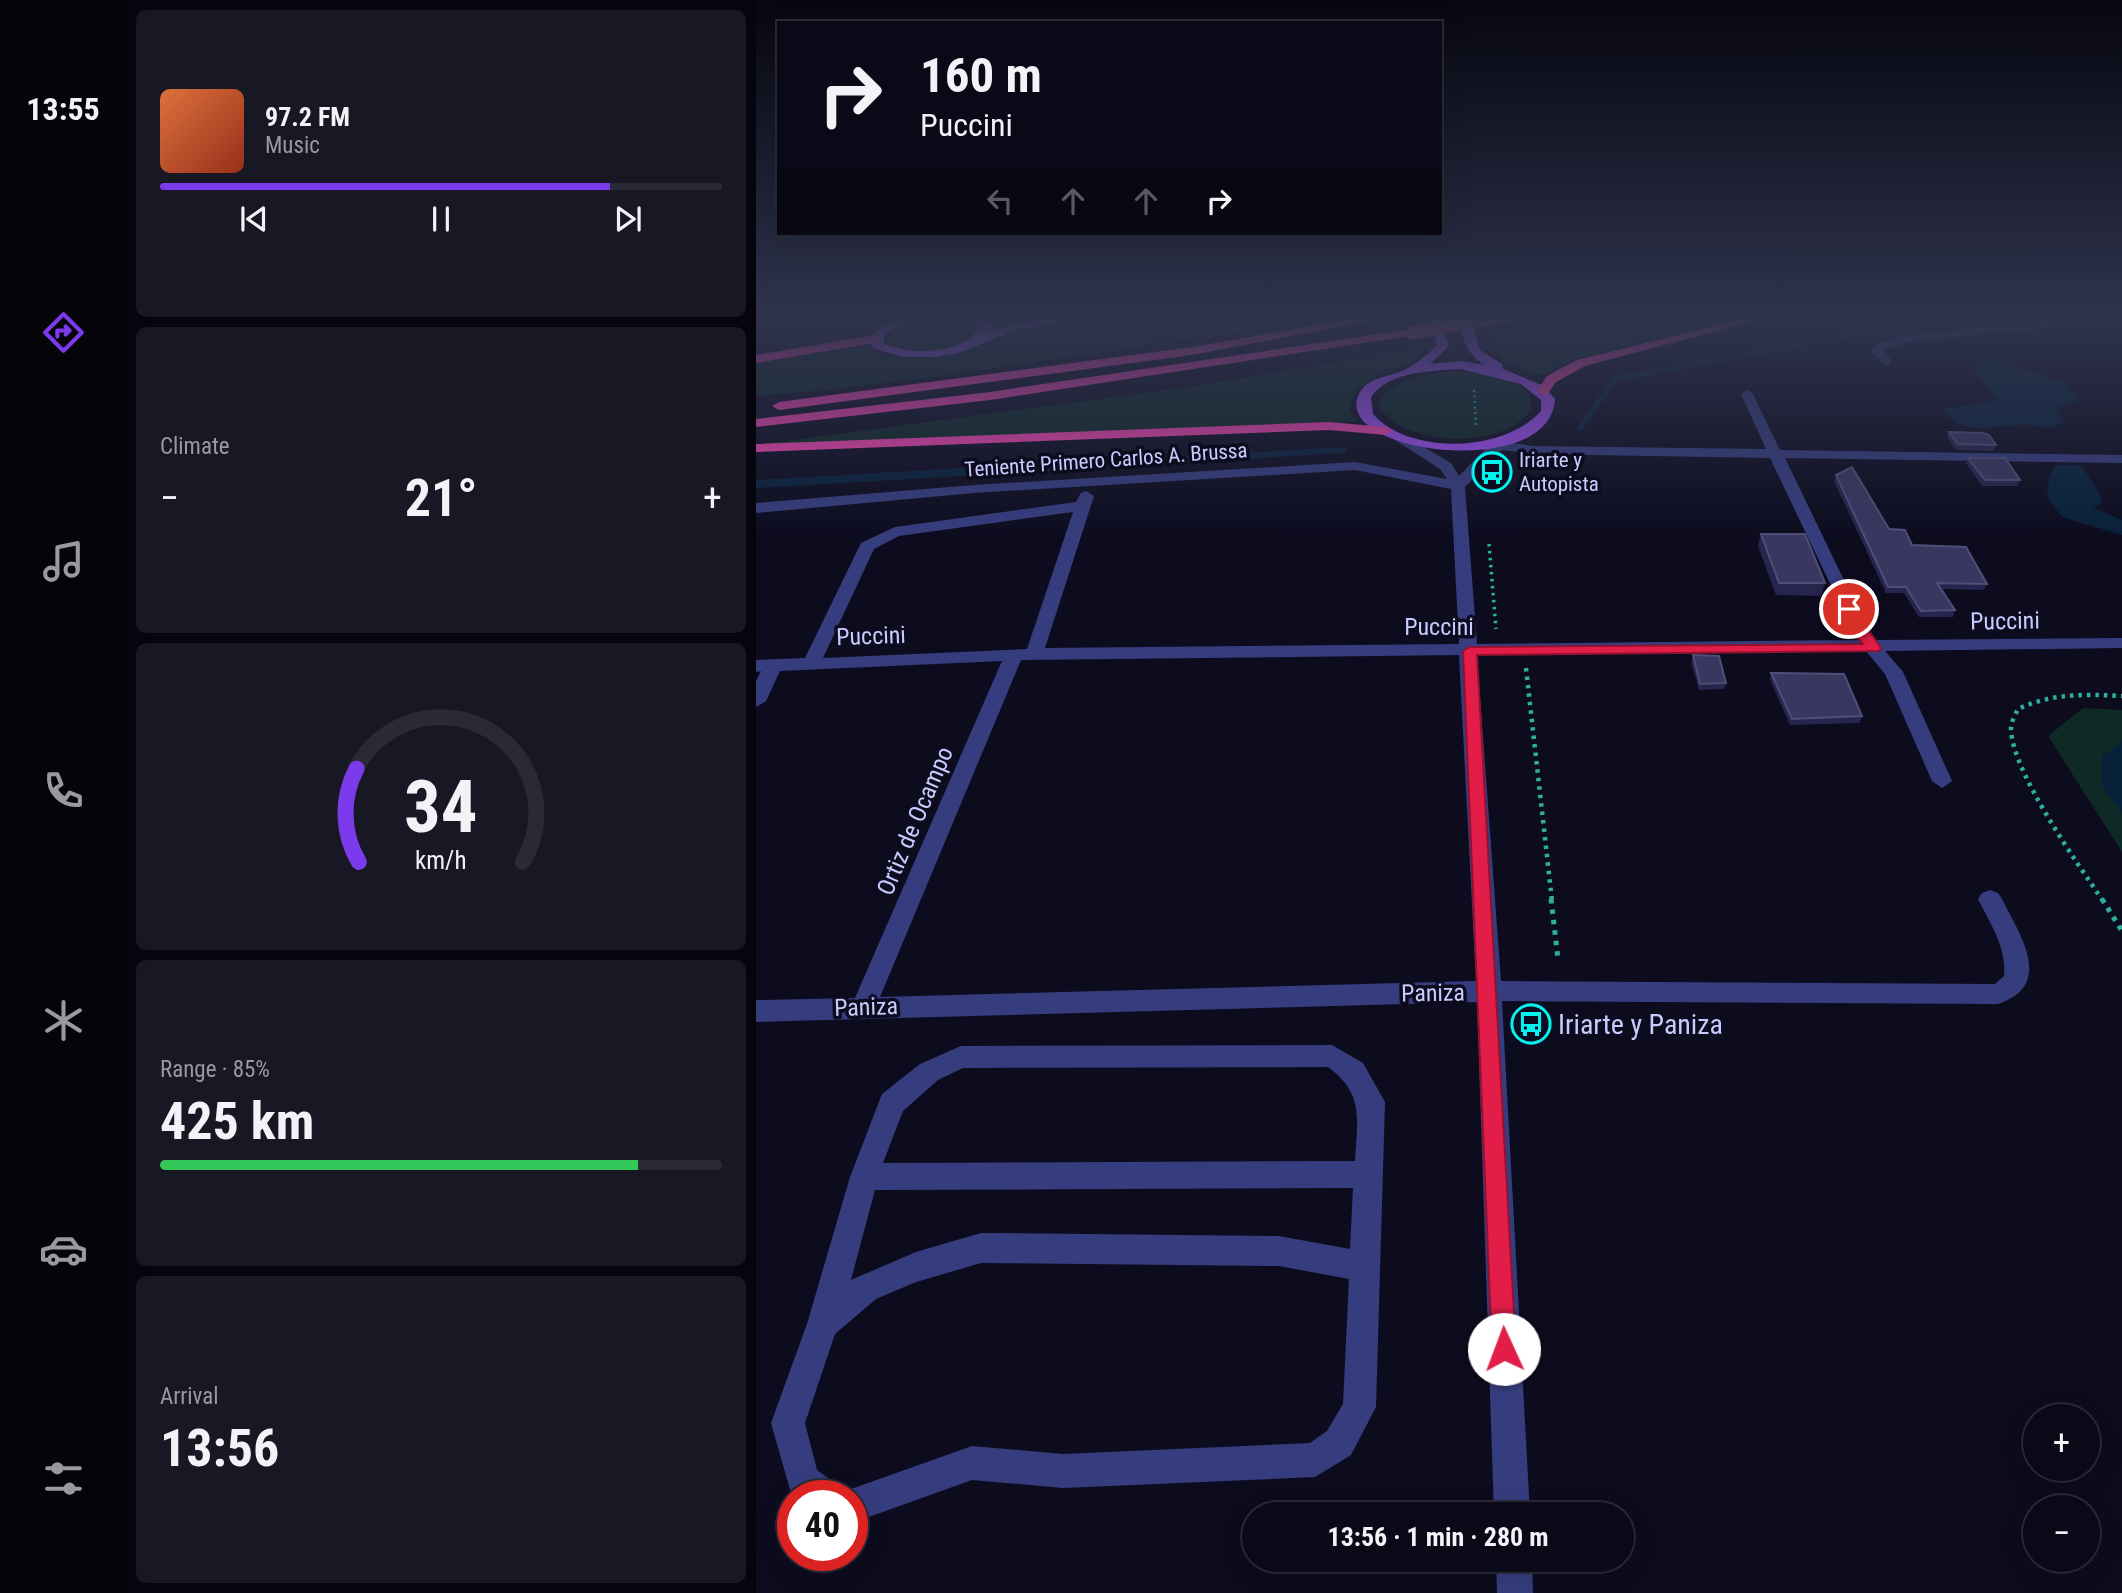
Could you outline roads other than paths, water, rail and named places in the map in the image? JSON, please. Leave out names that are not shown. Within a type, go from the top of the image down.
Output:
[{"type":"highway","points":[[756,409],[904,389]]},
{"type":"highway","points":[[756,423],[1034,389]]},
{"type":"highway","points":[[756,448],[1329,426],[1386,431]]},
{"type":"main road","points":[[1371,389],[1365,398],[1364,410],[1371,421],[1400,437],[1446,446],[1483,444],[1516,436],[1534,427],[1545,415],[1548,403],[1539,389]]},
{"type":"street","points":[[1747,394],[1780,456],[1861,634],[1894,672],[1942,781]]},
{"type":"street","points":[[1458,486],[1474,467],[1516,436]]},
{"type":"street","points":[[1400,437],[1446,466],[1458,486],[1489,991],[1511,1502]]},
{"type":"street","points":[[1500,446],[1533,450],[1780,456],[2122,459]]},
{"type":"street","name":"Teniente Primero Carlos A. Brussa","points":[[756,508],[1092,481],[1355,466],[1458,486]]},
{"type":"street","name":"Ortiz de Ocampo","points":[[864,1006],[1024,654],[1092,481]]},
{"type":"street","points":[[812,662],[867,546],[874,541],[895,532],[1082,506]]},
{"type":"street","name":"Puccini","points":[[765,665],[1024,654],[1874,648],[2122,643]]},
{"type":"street","points":[[756,701],[765,665]]},
{"type":"street","name":"Paniza","points":[[756,1011],[1489,991],[1998,994],[2010,990],[2018,979],[2019,965],[1990,900]]},
{"type":"street","points":[[803,1480],[788,1423],[822,1324],[863,1177],[892,1103],[929,1072],[961,1057],[1332,1056],[1354,1071],[1371,1102],[1359,1407],[1339,1443],[1314,1460],[1063,1471],[972,1463],[868,1500]]},
{"type":"street","points":[[863,1177],[1368,1174]]},
{"type":"street","points":[[822,1324],[864,1288],[916,1267],[981,1248],[1279,1251],[1364,1267]]},
{"type":"street","points":[[1514,1572],[1515,1593]]},
{"type":"water","points":[[1990,389],[2070,389],[2079,400],[2056,408],[2063,420],[2055,427],[1971,427],[1951,419],[1942,409],[1999,400]]},
{"type":"water","points":[[2055,465],[2081,465],[2100,494],[2102,503],[2093,507],[2122,520],[2122,535],[2062,517],[2047,497],[2049,478]]},
{"type":"water","points":[[2122,741],[2122,814],[2102,785],[2102,756]]},
{"type":"waterway","points":[[1580,428],[1608,389]]},
{"type":"waterway","points":[[1037,468],[1343,450]]},
{"type":"waterway","points":[[756,484],[1067,466]]},
{"type":"place","name":"Iriarte y Autopista","points":[[1492,472]]},
{"type":"place","name":"Iriarte y Paniza","points":[[1531,1024]]}]
